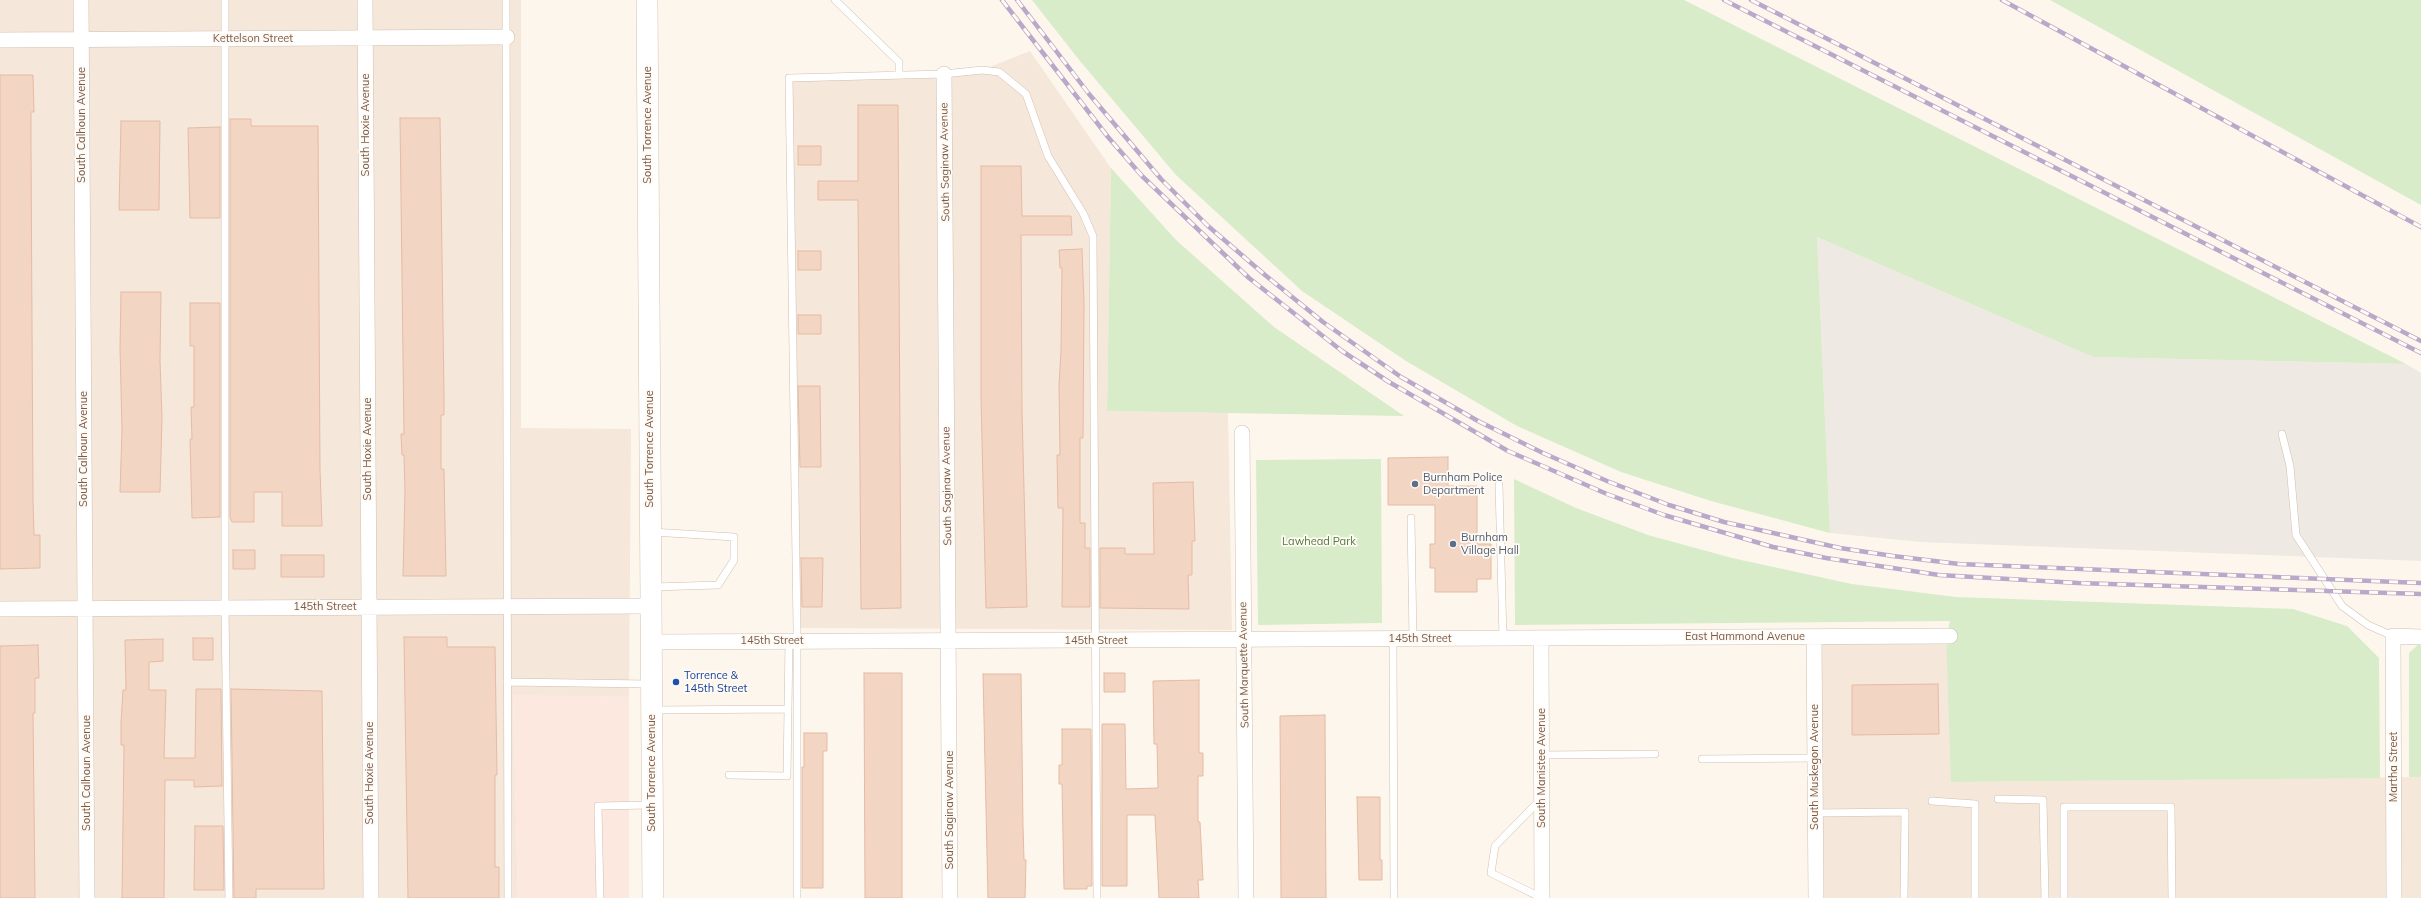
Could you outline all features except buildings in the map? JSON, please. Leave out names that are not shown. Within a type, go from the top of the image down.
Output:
[{"type":"main road","name":"South Torrence Avenue","points":[[648,0],[653,898]]},
{"type":"street","name":"South Calhoun Avenue","points":[[81,0],[87,898]]},
{"type":"street","name":"South Hoxie Avenue","points":[[365,0],[370,898]]},
{"type":"street","name":"Kettelson Street","points":[[0,40],[507,37]]},
{"type":"street","name":"South Saginaw Avenue","points":[[944,74],[950,898]]},
{"type":"street","name":"South Marquette Avenue","points":[[1242,433],[1246,898]]},
{"type":"street","name":"145th Street","points":[[0,609],[507,607],[651,597]]},
{"type":"street","name":"East Hammond Avenue","points":[[1541,639],[1950,636]]},
{"type":"street","points":[[2393,636],[2421,637]]},
{"type":"street","name":"Martha Street","points":[[2393,636],[2394,898]]},
{"type":"street","name":"South Muskegon Avenue","points":[[1814,637],[1816,898]]},
{"type":"street","name":"145th Street","points":[[651,642],[1541,639]]},
{"type":"street","name":"South Manistee Avenue","points":[[1541,639],[1542,898]]},
{"type":"lane","points":[[225,0],[225,608],[229,898]]},
{"type":"lane","points":[[506,0],[508,898]]},
{"type":"lane","points":[[835,0],[899,62],[899,75]]},
{"type":"lane","points":[[797,898],[793,641],[789,78],[944,74],[982,70],[998,72],[1026,94],[1048,156],[1083,214],[1093,236],[1097,640],[1097,898]]},
{"type":"lane","points":[[2282,434],[2290,466],[2296,535],[2342,606],[2368,624],[2393,636]]},
{"type":"lane","points":[[1499,485],[1503,639]]},
{"type":"lane","points":[[1411,518],[1413,640]]},
{"type":"lane","points":[[650,532],[734,537],[734,560],[718,585],[651,597]]},
{"type":"lane","points":[[1393,640],[1394,898]]},
{"type":"lane","points":[[729,775],[787,776],[788,709],[793,641]]},
{"type":"lane","points":[[507,682],[651,684]]},
{"type":"lane","points":[[652,710],[788,709]]},
{"type":"lane","points":[[1542,755],[1655,754]]},
{"type":"lane","points":[[1702,759],[1816,758]]},
{"type":"lane","points":[[1542,799],[1495,846],[1491,873],[1542,898]]},
{"type":"lane","points":[[1998,799],[2043,800],[2045,898]]},
{"type":"lane","points":[[1932,801],[1975,804],[1975,898]]},
{"type":"lane","points":[[600,898],[598,806],[652,805]]},
{"type":"lane","points":[[2064,898],[2064,807],[2171,807],[2172,898]]},
{"type":"lane","points":[[1816,813],[1905,812],[1904,898]]},
{"type":"shaded area","points":[[0,0],[521,0],[521,428],[631,429],[629,697],[513,696],[518,898],[0,898]]},
{"type":"shaded area","points":[[1030,51],[1111,168],[1107,411],[1228,413],[1232,630],[797,628],[789,78],[982,70]]},
{"type":"shaded area","points":[[1817,237],[2093,357],[2406,364],[2421,373],[2421,561],[1921,542],[1830,533]]},
{"type":"shaded area","points":[[1815,638],[1946,638],[1952,782],[2421,777],[2421,898],[1816,898]]},
{"type":"shaded area","points":[[513,695],[629,697],[629,898],[518,898]]},
{"type":"green space","points":[[1032,0],[1684,0],[2406,364],[2093,357],[1817,237],[1830,533],[1711,501],[1621,472],[1517,426],[1406,361],[1302,291],[1176,175],[1080,61]]},
{"type":"green space","points":[[2050,0],[2421,0],[2421,205]]},
{"type":"green space","points":[[1111,168],[1176,240],[1274,327],[1404,416],[1107,411]]},
{"type":"green space","name":"Lawhead Park","points":[[1381,459],[1382,623],[1258,625],[1256,460]]},
{"type":"green space","points":[[1514,479],[1576,508],[1648,535],[1732,558],[1852,584],[1956,597],[2293,609],[2347,626],[2379,658],[2380,778],[1951,782],[1946,638],[1950,621],[1515,625]]},
{"type":"green space","points":[[2421,642],[2421,777],[2409,777],[2409,653]]},
{"type":"railway","points":[[1002,0],[1108,137],[1142,176],[1249,278],[1342,351],[1389,382],[1508,451],[1607,494],[1664,515],[1773,547],[1826,558],[1939,575],[2078,583],[2421,594]]},
{"type":"railway","points":[[1017,0],[1089,94],[1161,179],[1208,226],[1265,275],[1323,322],[1401,377],[1478,421],[1543,453],[1607,481],[1669,505],[1724,522],[1840,548],[1893,556],[1959,564],[2421,583]]},
{"type":"railway","points":[[1724,0],[2421,353]]},
{"type":"railway","points":[[1751,0],[2421,341]]},
{"type":"railway","points":[[2002,0],[2421,227]]},
{"type":"place","name":"Burnham Police Department","points":[[1415,484]]},
{"type":"place","name":"Burnham Village Hall","points":[[1453,544]]},
{"type":"place","name":"Torrence & 145th Street","points":[[676,682]]}]
